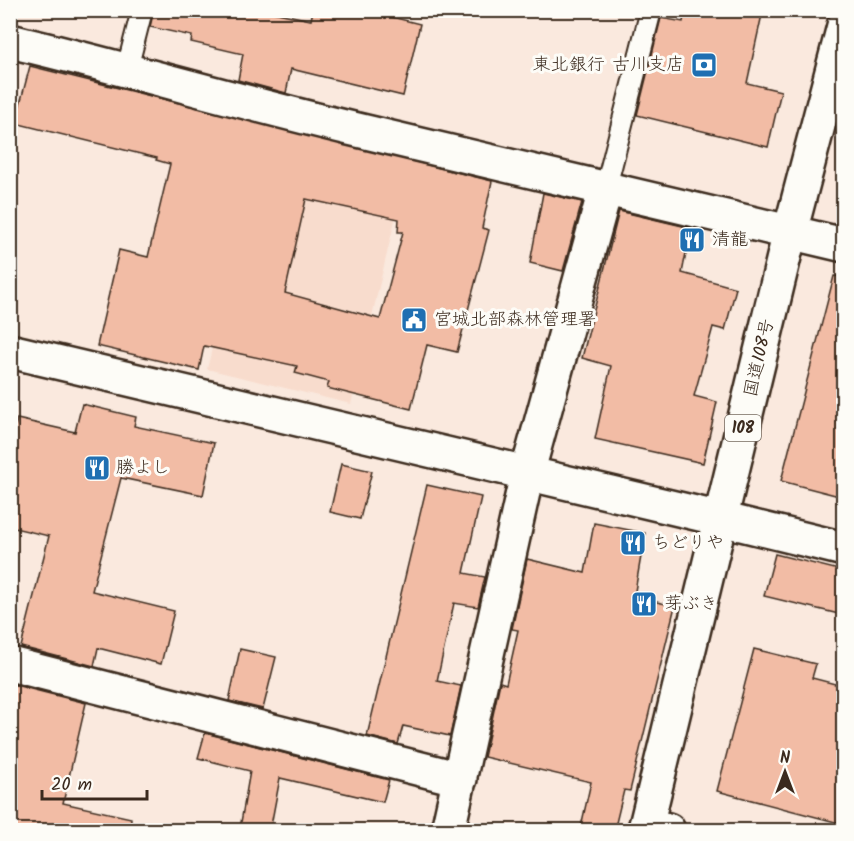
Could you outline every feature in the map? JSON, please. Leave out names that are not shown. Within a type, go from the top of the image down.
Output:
[{"type":"main road","name":"国道108号","points":[[653,829],[721,519],[790,232],[843,26]]},
{"type":"main road","points":[[10,41],[127,69],[347,128],[606,187],[843,245]]},
{"type":"main road","points":[[448,831],[527,474],[606,187]]},
{"type":"main road","points":[[10,351],[843,549]]},
{"type":"main road","points":[[10,664],[460,779]]},
{"type":"lane","points":[[127,69],[142,10]]},
{"type":"lane","points":[[606,187],[651,10]]},
{"type":"shaded area","points":[[268,119],[411,153],[351,404],[207,369]]},
{"type":"building","points":[[154,10],[263,10],[311,20],[313,10],[364,10],[420,24],[403,96],[291,69],[286,93],[238,80],[243,54],[191,42],[192,36],[150,27]]},
{"type":"building","points":[[685,10],[763,10],[747,83],[781,91],[768,147],[637,115],[661,18],[683,22]]},
{"type":"building","points":[[30,66],[492,181],[482,228],[489,230],[457,352],[427,345],[411,409],[327,388],[329,382],[295,373],[297,366],[204,346],[199,370],[97,346],[119,250],[148,257],[170,164],[156,160],[157,158],[15,123]],"holes":[[[306,199],[399,219],[398,232],[403,232],[380,319],[285,293]]]},
{"type":"building","points":[[543,193],[582,202],[563,271],[530,263]]},
{"type":"building","points":[[619,211],[691,228],[682,273],[736,288],[725,330],[713,327],[694,396],[717,402],[703,463],[595,439],[611,366],[582,358]]},
{"type":"building","points":[[834,276],[843,277],[843,497],[781,481]]},
{"type":"building","points":[[82,404],[136,417],[134,426],[214,443],[203,495],[121,478],[92,591],[174,611],[161,664],[98,648],[94,666],[21,647],[49,536],[10,527],[10,447],[17,419],[75,432]]},
{"type":"building","points":[[341,464],[372,471],[360,519],[330,512]]},
{"type":"building","points":[[427,485],[481,497],[464,573],[485,577],[478,607],[454,603],[437,681],[461,686],[450,736],[403,726],[398,744],[367,736]]},
{"type":"building","points":[[594,523],[645,533],[634,597],[675,606],[630,791],[624,790],[614,831],[580,831],[591,782],[484,757],[500,682],[506,684],[518,630],[512,629],[527,559],[585,573]]},
{"type":"building","points":[[775,554],[843,571],[843,615],[764,596]]},
{"type":"building","points":[[240,649],[276,657],[263,709],[229,701]]},
{"type":"building","points":[[754,649],[816,664],[812,678],[843,686],[843,824],[717,791]]},
{"type":"building","points":[[11,684],[86,703],[63,803],[131,818],[130,831],[10,831]]},
{"type":"building","points":[[205,733],[389,780],[383,802],[280,778],[270,831],[240,828],[250,771],[198,758]]},
{"type":"place","name":"東北銀行 古川支店","points":[[704,65]]},
{"type":"place","name":"清龍","points":[[692,240]]},
{"type":"place","name":"宮城北部森林管理署","points":[[414,320]]},
{"type":"place","name":"勝よし","points":[[97,468]]},
{"type":"place","name":"ちどりや","points":[[633,543]]},
{"type":"place","name":"芽ぶき","points":[[644,604]]}]
